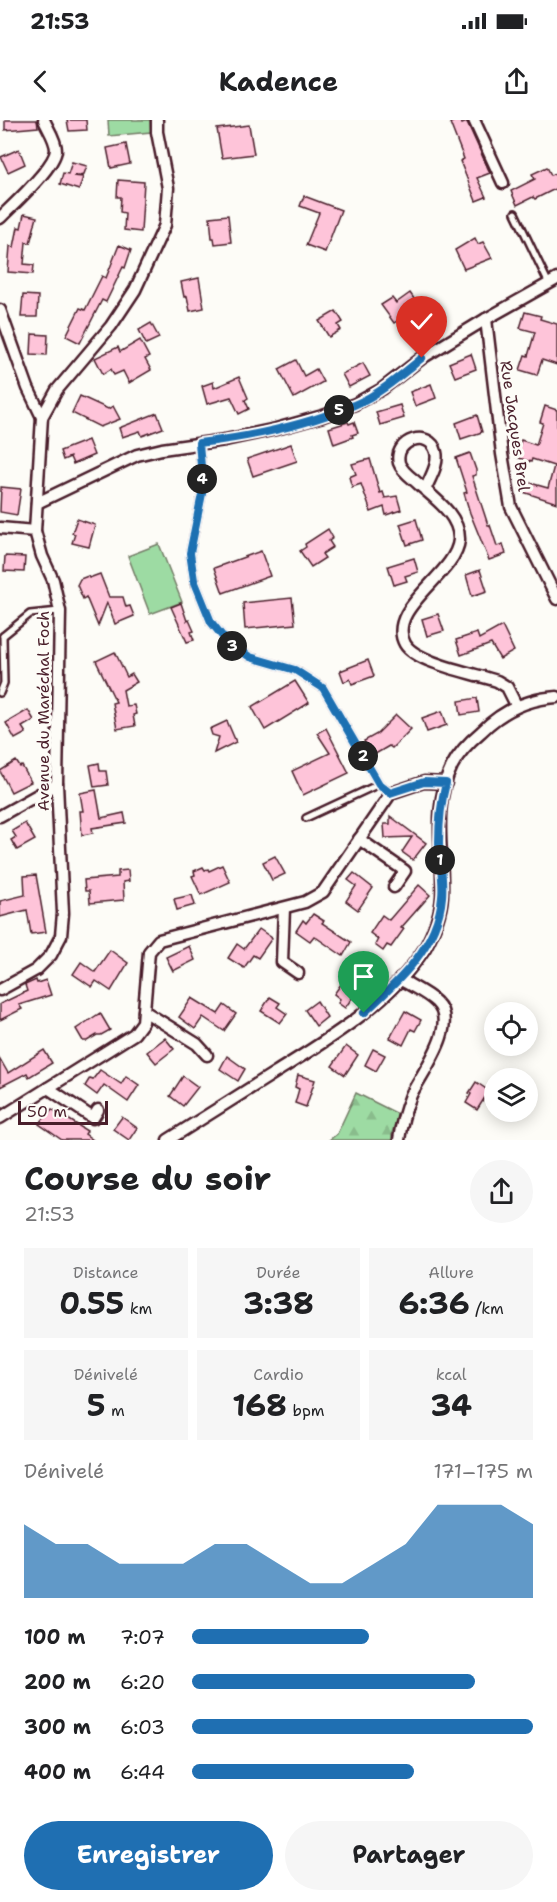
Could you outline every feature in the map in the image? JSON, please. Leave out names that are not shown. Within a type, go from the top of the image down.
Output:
[{"type":"street","points":[[0,218],[54,158],[56,148],[44,120]]},
{"type":"street","name":"Avenue du Maréchal Foch","points":[[0,990],[36,970],[51,955],[61,936],[63,913],[57,784],[60,611],[53,580],[34,531],[42,417],[57,390],[111,326],[135,290],[165,225],[168,188],[157,120]]},
{"type":"street","points":[[474,120],[503,183]]},
{"type":"street","points":[[37,503],[137,455],[276,429],[356,404],[382,389],[422,358],[553,281]]},
{"type":"street","points":[[0,310],[28,388],[42,417]]},
{"type":"street","name":"Rue Jacques Brel","points":[[486,319],[502,454],[511,507],[557,599]]},
{"type":"street","points":[[425,490],[438,459],[435,447],[426,440],[415,438],[403,445],[399,455],[399,464],[425,490],[453,517],[458,528],[459,540],[450,561],[411,608],[402,623],[405,644],[412,652],[426,659],[497,681],[507,687],[516,705]]},
{"type":"street","points":[[0,528],[34,531]]},
{"type":"street","points":[[168,1140],[308,1052],[364,1013],[400,979],[425,947],[436,923],[442,897],[439,842],[441,801],[451,767],[462,749],[493,720],[516,705],[557,697]]},
{"type":"street","points":[[0,1118],[134,1034],[143,1022],[149,952],[159,940],[305,902],[323,892],[390,793],[424,782],[446,783]]},
{"type":"street","points":[[0,816],[57,784]]},
{"type":"street","points":[[359,839],[405,871],[394,887]]},
{"type":"street","points":[[284,908],[282,962],[298,974]]},
{"type":"street","points":[[399,1140],[401,1121],[412,1094],[444,1031],[443,1013],[436,1002],[400,979]]},
{"type":"street","points":[[144,1011],[197,1044],[207,1055]]},
{"type":"street","points":[[48,1088],[93,1118],[98,1110]]},
{"type":"lane","points":[[514,213],[553,281]]},
{"type":"lane","points":[[199,443],[203,489],[190,553],[194,580],[211,622],[227,642],[250,657],[295,670],[323,688],[379,784],[390,793]]},
{"type":"lane","points":[[0,693],[4,683],[2,635],[30,614],[60,611]]},
{"type":"lane","points":[[306,818],[379,784]]},
{"type":"green space","points":[[108,120],[150,120],[151,132],[109,136]]},
{"type":"green space","points":[[159,544],[182,602],[150,614],[128,556]]},
{"type":"green space","points":[[356,1093],[398,1114],[392,1140],[329,1140],[337,1134]]},
{"type":"building","points":[[5,120],[37,120],[38,127],[5,130]]},
{"type":"building","points":[[67,120],[86,120],[87,130],[69,131]]},
{"type":"building","points":[[460,120],[462,124],[467,122],[490,173],[477,178],[486,197],[476,201],[460,161],[464,159],[450,123]]},
{"type":"building","points":[[249,125],[254,154],[222,158],[217,129]]},
{"type":"building","points":[[126,144],[130,164],[111,168],[107,148]]},
{"type":"building","points":[[19,149],[25,164],[8,172],[1,157]]},
{"type":"building","points":[[72,162],[87,166],[84,174],[73,176],[83,177],[79,190],[60,184],[63,173],[68,174]]},
{"type":"building","points":[[547,167],[551,175],[557,173],[557,188],[517,205],[511,191],[535,179],[532,174]]},
{"type":"building","points":[[118,180],[144,182],[141,232],[124,230],[125,213],[120,212],[121,197],[117,197]]},
{"type":"building","points":[[304,196],[341,210],[325,252],[306,245],[319,213],[300,206]]},
{"type":"building","points":[[24,214],[37,217],[30,243],[26,242],[24,264],[34,265],[33,274],[8,272],[10,246],[14,247],[18,227],[21,228]]},
{"type":"building","points":[[228,215],[231,242],[215,244],[212,238],[210,217]]},
{"type":"building","points":[[475,238],[478,244],[483,242],[492,258],[464,269],[455,250]]},
{"type":"building","points":[[119,245],[131,250],[125,268],[123,267],[106,302],[102,300],[80,343],[66,336],[80,308],[85,310],[102,276],[106,278]]},
{"type":"building","points":[[199,278],[204,308],[190,311],[181,282]]},
{"type":"building","points":[[410,293],[419,306],[394,323],[381,305],[392,298],[396,303]]},
{"type":"building","points":[[23,295],[38,296],[37,317],[21,317]]},
{"type":"building","points":[[336,311],[343,322],[338,325],[341,330],[329,337],[319,321]]},
{"type":"building","points":[[525,312],[541,316],[540,319],[557,324],[557,365],[542,360],[537,375],[520,370],[525,355],[528,356],[535,332],[520,328]]},
{"type":"building","points":[[151,323],[159,338],[146,344],[139,330]]},
{"type":"building","points":[[32,334],[48,335],[47,355],[31,354]]},
{"type":"building","points":[[140,340],[149,357],[145,359],[151,370],[129,383],[123,371],[114,375],[111,369],[103,374],[95,358],[118,347],[120,352]]},
{"type":"building","points":[[471,354],[476,369],[455,377],[449,363]]},
{"type":"building","points":[[296,360],[304,376],[316,369],[323,382],[294,398],[279,369]]},
{"type":"building","points":[[363,363],[370,376],[349,387],[342,374]]},
{"type":"building","points":[[239,377],[248,398],[245,400],[249,409],[239,414],[231,397],[207,404],[202,386],[213,382],[214,388]]},
{"type":"building","points":[[431,384],[436,398],[415,406],[410,392]]},
{"type":"building","points":[[80,396],[108,409],[113,406],[120,419],[100,427],[72,413]]},
{"type":"building","points":[[400,405],[404,418],[380,425],[376,412]]},
{"type":"building","points":[[545,406],[557,410],[557,503],[520,491],[523,481],[548,488],[554,466],[516,457],[521,440],[536,445],[543,423],[540,422]]},
{"type":"building","points":[[157,413],[163,428],[142,436],[140,431],[122,437],[119,428]]},
{"type":"building","points":[[477,415],[482,432],[461,439],[456,423]]},
{"type":"building","points":[[348,422],[349,424],[354,422],[358,433],[334,444],[329,428]]},
{"type":"building","points":[[88,440],[94,455],[73,464],[70,457],[63,460],[60,451]]},
{"type":"building","points":[[291,444],[297,461],[253,476],[247,459]]},
{"type":"building","points":[[470,453],[476,470],[476,475],[472,476],[488,525],[490,525],[497,546],[503,544],[506,554],[489,560],[470,513],[464,493],[467,492],[456,458]]},
{"type":"building","points":[[370,459],[380,493],[383,492],[385,498],[397,496],[401,510],[386,515],[384,507],[371,512],[361,484],[352,487],[349,477],[356,474],[352,464]]},
{"type":"building","points":[[1,487],[21,489],[17,515],[0,512]]},
{"type":"building","points":[[77,519],[95,525],[89,547],[72,543],[75,534],[72,533]]},
{"type":"building","points":[[416,519],[422,540],[407,545],[400,524]]},
{"type":"building","points":[[328,529],[333,538],[329,541],[333,547],[322,554],[325,558],[311,567],[300,551],[306,547],[305,544]]},
{"type":"building","points":[[261,551],[270,576],[223,593],[214,568]]},
{"type":"building","points":[[5,556],[25,557],[24,572],[4,571]]},
{"type":"building","points":[[414,558],[418,572],[405,576],[407,581],[394,585],[388,566]]},
{"type":"building","points":[[480,570],[487,591],[472,596],[466,575]]},
{"type":"building","points":[[100,574],[109,597],[123,597],[126,607],[130,606],[134,616],[115,624],[107,603],[98,626],[86,597],[83,599],[77,585],[80,579]]},
{"type":"building","points":[[292,598],[295,624],[245,629],[243,603]]},
{"type":"building","points":[[181,603],[187,621],[189,620],[194,631],[191,632],[194,640],[187,642],[171,607]]},
{"type":"building","points":[[438,614],[444,631],[427,636],[422,619]]},
{"type":"building","points":[[502,626],[514,651],[500,659],[491,644],[461,655],[456,640],[477,633],[479,639]]},
{"type":"building","points":[[115,652],[127,677],[132,674],[137,682],[123,690],[126,706],[134,705],[135,726],[117,729],[112,703],[116,702],[96,661]]},
{"type":"building","points":[[368,660],[374,676],[352,684],[350,679],[344,682],[340,671]]},
{"type":"building","points":[[295,681],[309,703],[265,730],[252,707]]},
{"type":"building","points":[[477,698],[479,712],[461,715],[459,701]]},
{"type":"building","points":[[28,710],[34,720],[22,727],[26,733],[15,739],[6,723]]},
{"type":"building","points":[[442,711],[447,725],[427,732],[422,718]]},
{"type":"building","points":[[396,715],[411,729],[392,748],[389,746],[372,756],[364,741],[377,734]]},
{"type":"building","points":[[227,721],[236,742],[214,753],[219,737],[212,735],[210,729]]},
{"type":"building","points":[[326,728],[349,773],[303,795],[292,771],[330,753],[317,733]]},
{"type":"building","points":[[16,761],[20,767],[22,766],[31,782],[11,792],[0,771]]},
{"type":"building","points":[[99,763],[100,771],[106,771],[108,785],[94,787],[90,765]]},
{"type":"building","points":[[96,790],[101,818],[124,813],[126,823],[92,828],[93,833],[82,835],[80,811],[83,811],[80,793]]},
{"type":"building","points":[[390,816],[426,843],[413,860],[402,852],[412,837],[385,838],[384,824],[390,824]]},
{"type":"building","points":[[25,823],[35,840],[17,850],[11,840],[16,837],[12,831]]},
{"type":"building","points":[[275,856],[285,874],[272,880],[263,862]]},
{"type":"building","points":[[222,865],[230,882],[201,895],[192,876],[195,875],[194,871],[203,867],[209,871]]},
{"type":"building","points":[[128,870],[129,881],[123,882],[124,900],[90,903],[89,891],[85,891],[84,880],[118,877],[118,871]]},
{"type":"building","points":[[354,873],[373,888],[358,910],[346,901],[356,886],[348,880]]},
{"type":"building","points":[[36,875],[46,932],[31,934],[27,910],[0,917],[0,901],[25,895],[24,876]]},
{"type":"building","points":[[419,885],[430,895],[401,928],[404,929],[391,947],[387,945],[383,951],[375,945],[378,939],[370,933],[382,915],[389,920]]},
{"type":"building","points":[[192,895],[195,905],[177,910],[174,899]]},
{"type":"building","points":[[313,914],[324,921],[322,923],[351,942],[343,956],[314,936],[310,941],[296,931],[303,920],[306,923]]},
{"type":"building","points":[[259,929],[272,938],[258,958],[253,955],[244,968],[228,958],[237,944],[244,949]]},
{"type":"building","points":[[189,946],[195,960],[173,971],[166,957]]},
{"type":"building","points":[[110,950],[128,963],[111,991],[96,981],[92,987],[73,974],[81,962],[95,972]]},
{"type":"building","points":[[346,977],[360,987],[345,1008],[338,1003],[340,999],[334,994]]},
{"type":"building","points":[[36,980],[37,983],[46,980],[51,995],[19,1005],[22,1009],[0,1020],[0,1004],[27,991],[25,985]]},
{"type":"building","points":[[270,997],[280,1003],[277,1007],[287,1014],[280,1023],[261,1011]]},
{"type":"building","points":[[192,998],[218,1014],[224,1005],[236,1014],[224,1031],[203,1017],[195,1029],[179,1017]]},
{"type":"building","points":[[317,1001],[327,1017],[316,1026],[305,1010]]},
{"type":"building","points":[[405,1011],[421,1020],[415,1031],[411,1029],[403,1045],[390,1038]]},
{"type":"building","points":[[100,1013],[110,1030],[83,1041],[76,1029]]},
{"type":"building","points":[[165,1038],[174,1049],[156,1063],[147,1052]]},
{"type":"building","points":[[346,1046],[358,1055],[345,1075],[332,1066]]},
{"type":"building","points":[[373,1049],[385,1055],[376,1071],[365,1065]]},
{"type":"building","points":[[44,1050],[52,1063],[29,1077],[27,1073],[0,1087],[0,1059],[8,1073]]},
{"type":"building","points":[[227,1056],[245,1069],[238,1081],[220,1069]]},
{"type":"building","points":[[100,1070],[121,1084],[126,1076],[139,1085],[128,1102],[104,1085],[97,1095],[85,1086],[90,1078],[93,1079]]},
{"type":"building","points":[[298,1075],[315,1080],[306,1107],[295,1103],[299,1089],[295,1087]]},
{"type":"building","points":[[183,1076],[198,1087],[183,1106],[170,1096]]},
{"type":"building","points":[[476,1082],[484,1088],[484,1099],[477,1110],[466,1103],[471,1094],[469,1093]]},
{"type":"building","points":[[52,1109],[87,1131],[85,1134],[93,1140],[62,1140],[39,1124]]},
{"type":"building","points":[[122,1117],[137,1128],[129,1140],[113,1129]]},
{"type":"route","points":[[364,1013],[400,979],[425,947],[436,923],[442,897],[439,842],[441,801],[446,783],[424,782],[390,793],[379,784],[323,688],[295,670],[250,657],[227,642],[211,622],[194,580],[190,553],[203,489],[199,443],[276,429],[356,404],[382,389],[422,358]]}]
